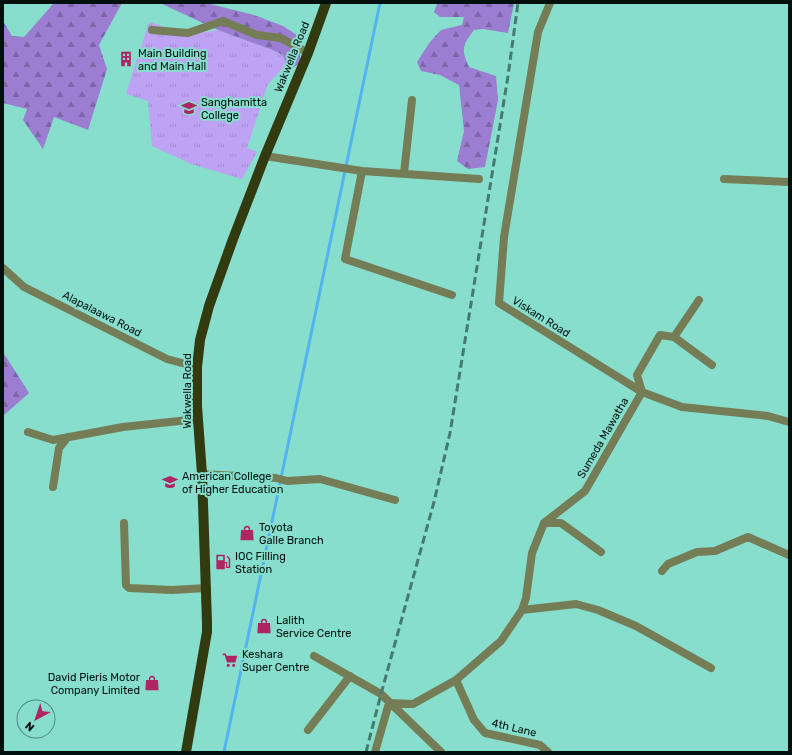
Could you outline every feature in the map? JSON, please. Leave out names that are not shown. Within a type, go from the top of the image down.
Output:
[{"type":"main road","name":"Wakwella Road","points":[[186,752],[207,632],[207,588],[198,419],[197,367],[200,340],[209,306],[264,156],[308,53],[326,3]]},
{"type":"street","name":"Viskam Road","points":[[550,3],[538,32],[504,237],[499,303],[642,392],[682,407],[768,416],[789,422]]},
{"type":"street","points":[[152,30],[188,33],[223,21],[257,35],[280,38],[308,53]]},
{"type":"street","points":[[404,174],[412,100]]},
{"type":"street","points":[[264,156],[362,171],[479,179]]},
{"type":"street","points":[[362,171],[345,259],[452,295]]},
{"type":"street","points":[[724,179],[789,182]]},
{"type":"street","name":"Alapalaawa Road","points":[[3,268],[24,287],[167,359],[197,367]]},
{"type":"street","points":[[674,337],[699,300]]},
{"type":"street","points":[[642,392],[636,375],[660,335],[674,337],[712,365]]},
{"type":"street","name":"Sumeda Mawatha","points":[[544,523],[585,491],[642,392]]},
{"type":"street","points":[[28,432],[53,440],[123,426],[198,419]]},
{"type":"street","points":[[53,487],[59,448],[68,437]]},
{"type":"street","points":[[202,474],[276,478],[287,481],[320,478],[395,500]]},
{"type":"street","points":[[124,523],[126,584],[129,588],[172,590],[207,588]]},
{"type":"street","points":[[389,703],[413,704],[456,680],[501,641],[522,610],[526,598],[532,553],[544,523],[561,523],[601,552]]},
{"type":"street","points":[[662,571],[668,564],[697,552],[715,551],[748,537],[789,555]]},
{"type":"street","points":[[522,610],[576,604],[598,610],[636,626],[711,668]]},
{"type":"street","points":[[314,656],[380,694],[442,752]]},
{"type":"street","points":[[308,730],[350,676]]},
{"type":"street","name":"4th Lane","points":[[456,680],[474,720],[485,733],[540,745],[548,752]]},
{"type":"street","points":[[375,752],[389,703]]},
{"type":"green space","points":[[54,3],[122,3],[99,45],[107,69],[88,130],[54,117],[43,149],[23,120],[27,109],[3,103],[3,21],[12,36],[24,37]]},
{"type":"green space","points":[[160,3],[206,3],[254,15],[283,26],[300,37],[300,64],[293,67],[286,65],[283,55],[218,30]]},
{"type":"green space","points":[[514,3],[508,33],[483,29],[474,30],[467,40],[464,48],[469,67],[496,76],[498,100],[485,167],[468,169],[457,161],[464,131],[459,85],[440,75],[421,71],[417,62],[430,42],[441,30],[462,25],[464,17],[440,17],[434,12],[437,4]]},
{"type":"green space","points":[[151,22],[186,35],[218,30],[283,55],[286,65],[268,84],[247,148],[257,152],[242,179],[191,164],[152,146],[148,101],[126,94],[148,25]]},
{"type":"green space","points":[[3,352],[29,393],[3,416]]},
{"type":"waterway","points":[[224,752],[380,3]]},
{"type":"railway","points":[[366,752],[434,502],[450,433],[508,76],[518,3]]},
{"type":"place","name":"Main Building and Main Hall","points":[[126,59]]},
{"type":"place","name":"Sanghamitta College","points":[[189,108]]},
{"type":"place","name":"American College of Higher Education","points":[[170,482]]},
{"type":"place","name":"Toyota Galle Branch","points":[[247,533]]},
{"type":"place","name":"IOC Filling Station","points":[[223,562]]},
{"type":"place","name":"Lalith Service Centre","points":[[264,626]]},
{"type":"place","name":"Keshara Super Centre","points":[[230,660]]},
{"type":"place","name":"David Pieris Motor Company Limited","points":[[152,683]]}]
